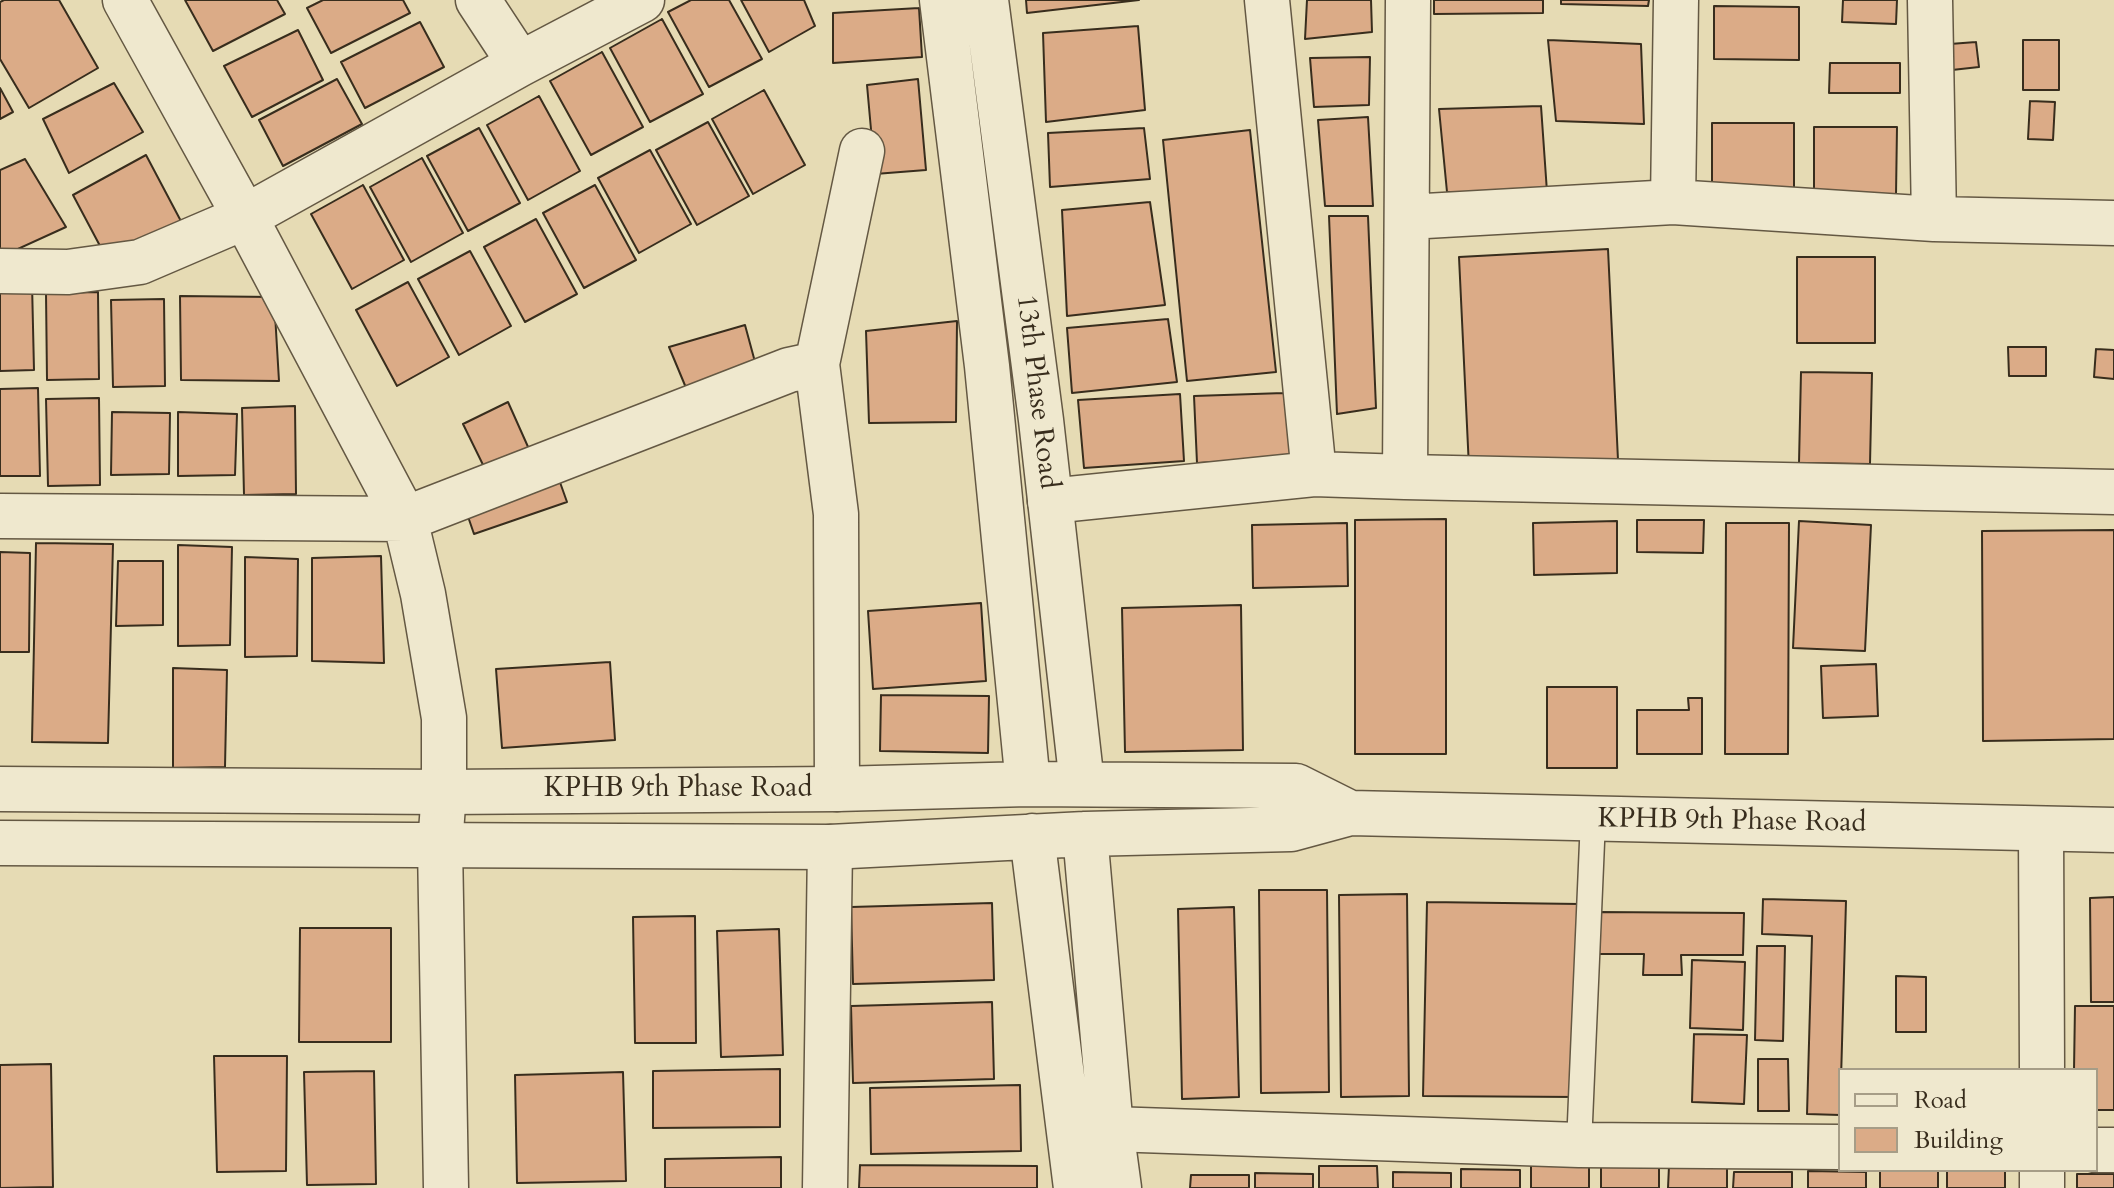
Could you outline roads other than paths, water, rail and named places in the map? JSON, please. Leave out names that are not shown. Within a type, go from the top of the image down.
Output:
[{"type":"street","points":[[125,0],[245,217],[405,519],[423,594],[444,718],[440,845],[446,1188]]},
{"type":"street","points":[[478,0],[520,64]]},
{"type":"street","points":[[0,271],[68,272],[140,262],[245,217],[642,0]]},
{"type":"street","name":"13th Phase Road","points":[[942,0],[987,366],[1028,784]]},
{"type":"street","name":"13th Phase Road","points":[[986,0],[1050,501],[1082,784]]},
{"type":"street","points":[[1267,0],[1314,474]]},
{"type":"street","points":[[1405,477],[1408,0]]},
{"type":"street","points":[[1673,202],[1676,0]]},
{"type":"street","points":[[1930,0],[1934,219]]},
{"type":"street","points":[[837,789],[836,514],[817,364],[862,151]]},
{"type":"street","points":[[1408,217],[1673,202],[1934,219],[2114,223]]},
{"type":"street","points":[[0,516],[405,519],[789,370],[817,364]]},
{"type":"street","points":[[1050,501],[1314,474],[2114,492]]},
{"type":"street","name":"KPHB 9th Phase Road","points":[[0,789],[444,792],[1028,784],[1296,786],[1350,813]]},
{"type":"street","points":[[1236,785],[1236,830]]},
{"type":"street","name":"KPHB 9th Phase Road","points":[[0,843],[830,847],[1032,836],[1291,829],[1350,813],[2114,830]]},
{"type":"street","points":[[2041,829],[2042,1068]]},
{"type":"street","points":[[1085,834],[1119,1188]]},
{"type":"street","points":[[1032,836],[1076,1188]]},
{"type":"street","points":[[825,1188],[830,847]]},
{"type":"street","points":[[1111,1129],[1579,1145],[1838,1147]]},
{"type":"lane","points":[[1579,1145],[1593,819]]}]
